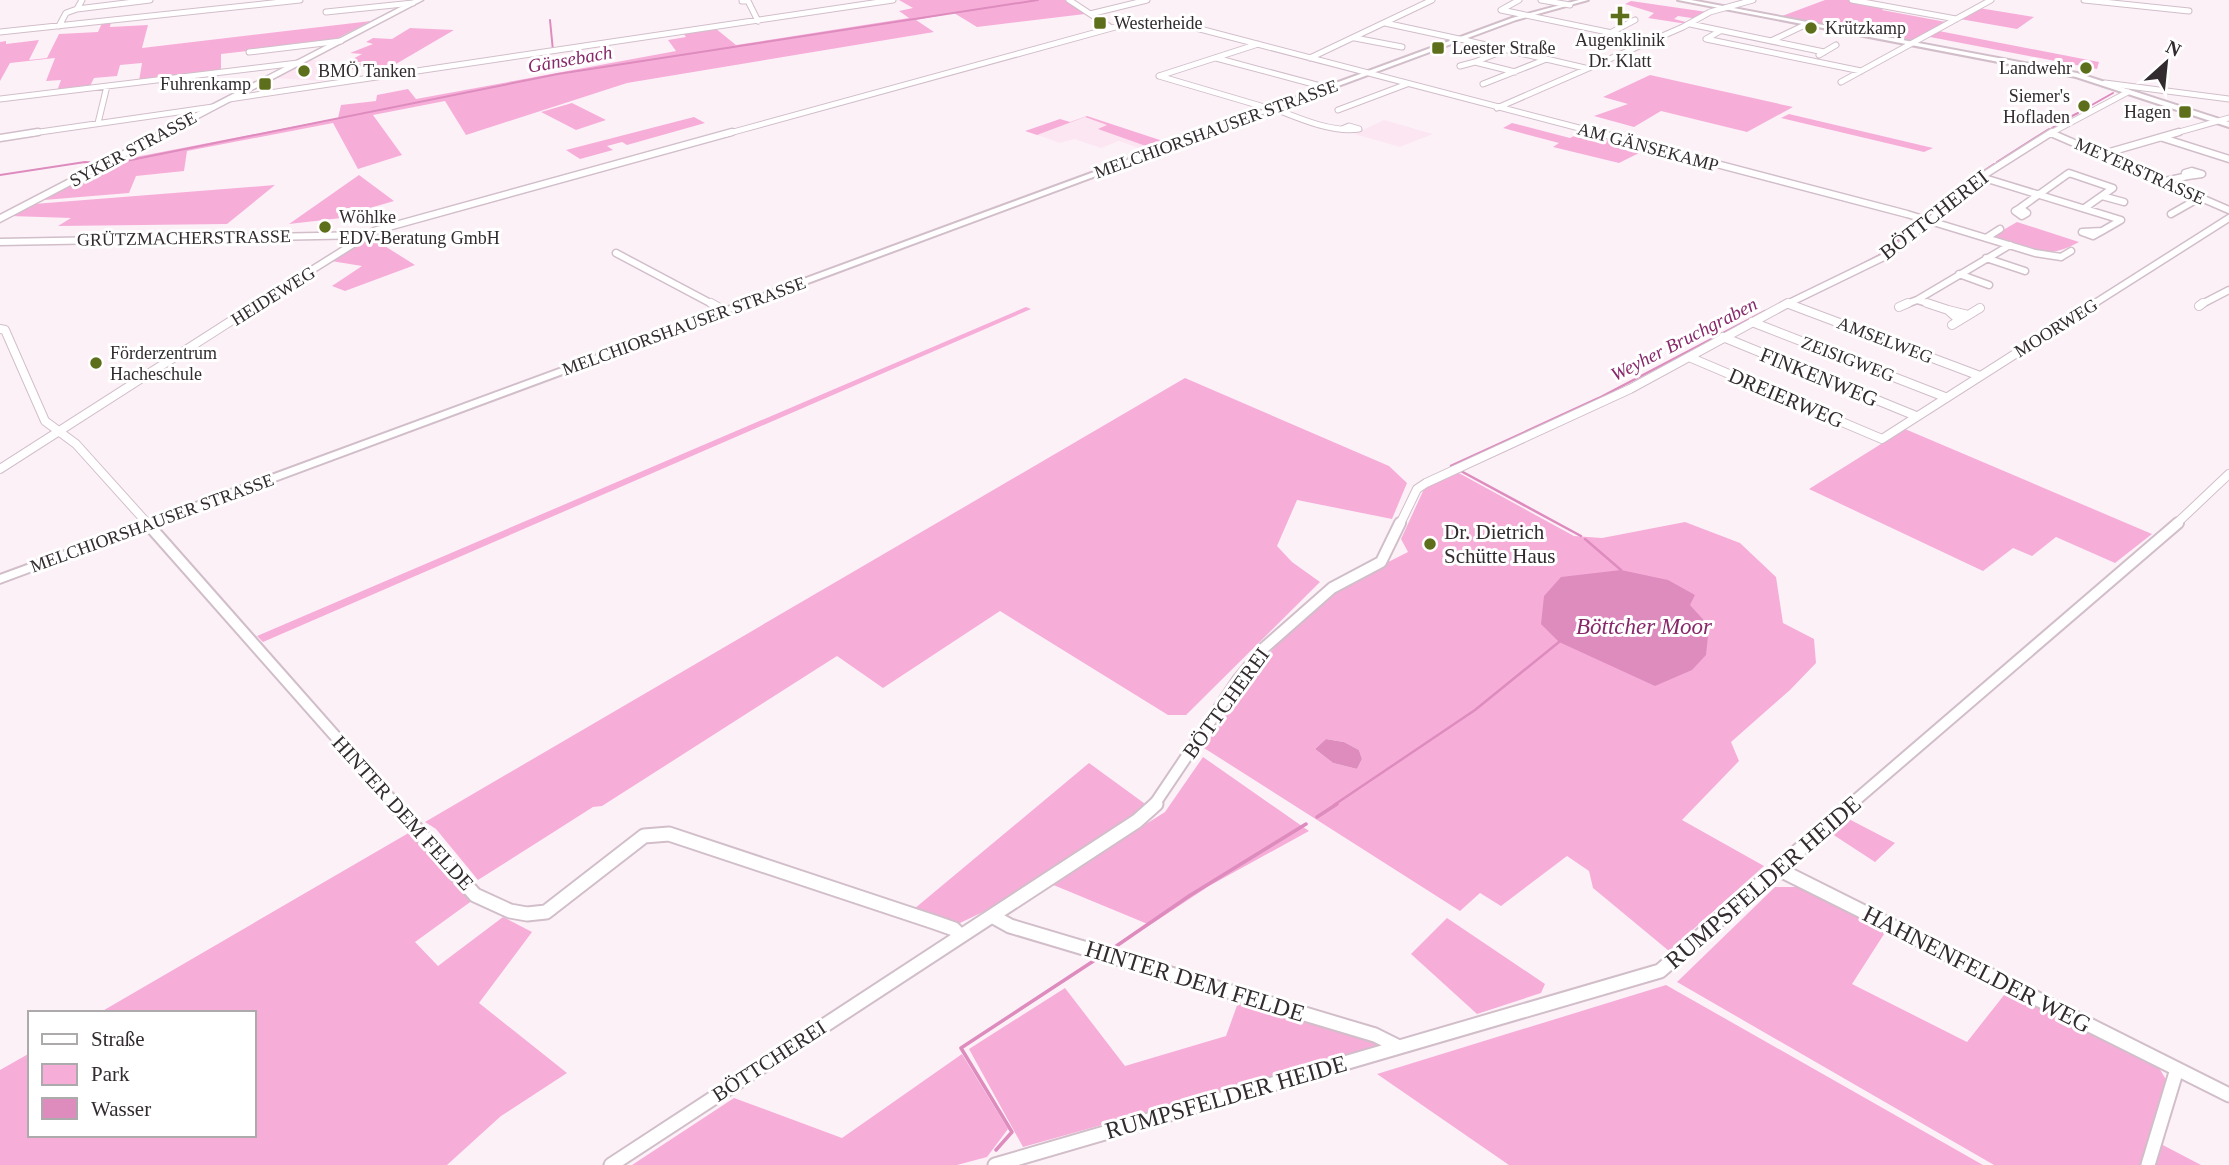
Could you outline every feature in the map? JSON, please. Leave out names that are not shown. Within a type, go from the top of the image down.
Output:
[{"type":"main road","points":[[1681,0],[1913,43],[2105,83],[2229,125]]},
{"type":"main road","name":"SYKER STRASSE","points":[[0,219],[416,1]]},
{"type":"street","points":[[77,9],[82,0]]},
{"type":"street","points":[[59,26],[66,13],[77,9],[150,0]]},
{"type":"street","points":[[0,32],[300,0]]},
{"type":"street","points":[[742,1],[747,0],[758,20]]},
{"type":"street","points":[[229,99],[893,0]]},
{"type":"street","points":[[1069,0],[1110,27]]},
{"type":"street","points":[[1090,14],[1147,0]]},
{"type":"street","points":[[1310,58],[1432,0]]},
{"type":"street","points":[[1519,0],[1501,10],[1651,41]]},
{"type":"street","points":[[1541,0],[1570,5]]},
{"type":"street","points":[[1368,73],[1526,16],[1586,0]]},
{"type":"street","points":[[1497,108],[1725,7],[1753,0]]},
{"type":"street","points":[[1852,0],[1956,19]]},
{"type":"street","points":[[1841,82],[1991,0]]},
{"type":"street","points":[[2084,0],[2189,11]]},
{"type":"street","points":[[326,12],[416,1]]},
{"type":"street","points":[[1886,6],[1899,1]]},
{"type":"street","points":[[1612,32],[1634,20]]},
{"type":"street","name":"AM GÄNSEKAMP","points":[[1110,27],[1160,22],[1258,44],[1928,219],[2055,259],[2071,251]]},
{"type":"street","points":[[1385,23],[1586,69]]},
{"type":"street","points":[[1771,41],[1809,23]]},
{"type":"street","points":[[1689,24],[1824,52]]},
{"type":"street","points":[[368,234],[1110,27]]},
{"type":"street","points":[[1720,31],[1706,39],[1861,71]]},
{"type":"street","points":[[1354,37],[1402,47]]},
{"type":"street","name":"SYKER STRASSE","points":[[249,52],[341,41]]},
{"type":"street","points":[[1258,44],[1159,76],[1342,129]]},
{"type":"street","points":[[1810,61],[1836,45]]},
{"type":"street","points":[[1460,66],[1505,50]]},
{"type":"street","points":[[1216,58],[1328,88]]},
{"type":"street","points":[[1483,84],[1545,59]]},
{"type":"street","points":[[1475,62],[1515,72]]},
{"type":"street","points":[[0,99],[298,63]]},
{"type":"street","name":"MELCHIORSHAUSER STRASSE","points":[[0,579],[1368,73]]},
{"type":"street","points":[[2105,83],[2229,99]]},
{"type":"street","points":[[1338,110],[1407,84]]},
{"type":"street","points":[[98,123],[107,86]]},
{"type":"street","name":"BÖTTCHEREI","points":[[611,1165],[992,916],[1154,806],[1238,680],[1265,647],[1332,588],[1381,562],[1418,489],[1453,469],[1618,394],[1752,322],[1890,254],[1928,219],[1981,177],[2051,133],[2127,92]]},
{"type":"street","points":[[0,138],[213,107]]},
{"type":"street","points":[[2103,154],[2229,118]]},
{"type":"street","name":"MEYERSTRASSE","points":[[2051,133],[2229,210]]},
{"type":"street","points":[[2161,138],[2229,159]]},
{"type":"street","points":[[2019,218],[2027,213],[2020,208],[2069,173],[2076,173],[2113,188],[2086,207]]},
{"type":"street","points":[[2165,181],[2188,176]]},
{"type":"street","points":[[1981,177],[2086,207],[2121,220],[2102,231],[2082,232],[2093,236],[2083,243]]},
{"type":"street","points":[[2102,196],[2124,202]]},
{"type":"street","points":[[2171,214],[2201,197]]},
{"type":"street","name":"MOORWEG","points":[[1882,439],[2229,218]]},
{"type":"street","points":[[1986,237],[2000,229]]},
{"type":"street","name":"GRÜTZMACHERSTRASSE","points":[[0,242],[368,234]]},
{"type":"street","name":"HEIDEWEG","points":[[0,469],[55,431],[368,234]]},
{"type":"street","points":[[1899,307],[1917,300],[2010,245]]},
{"type":"street","points":[[616,253],[725,311]]},
{"type":"street","points":[[1986,258],[2025,271]]},
{"type":"street","points":[[1959,274],[1989,285]]},
{"type":"street","points":[[2199,306],[2229,290]]},
{"type":"street","points":[[1917,300],[1968,315]]},
{"type":"street","name":"AMSELWEG","points":[[1789,304],[1980,376]]},
{"type":"street","points":[[1948,310],[1956,323],[1980,308]]},
{"type":"street","name":"ZEISIGWEG","points":[[1752,322],[1945,397]]},
{"type":"street","points":[[0,328],[5,330],[45,421],[55,431]]},
{"type":"street","name":"FINKENWEG","points":[[1723,337],[1916,416]]},
{"type":"street","name":"DREIERWEG","points":[[1689,357],[1882,439]]},
{"type":"street","name":"HINTER DEM FELDE","points":[[55,431],[76,444],[475,895],[516,915],[532,916],[546,912],[644,836],[669,834],[934,922],[954,929],[960,935]]},
{"type":"street","name":"RUMPSFELDER HEIDE","points":[[995,1165],[1660,971],[2159,540],[2229,474]]},
{"type":"street","name":"HAHNENFELDER WEG","points":[[1778,869],[2229,1095]]},
{"type":"street","name":"HINTER DEM FELDE","points":[[992,916],[1010,926],[1375,1035],[1399,1046]]},
{"type":"street","points":[[2148,1165],[2177,1069]]},
{"type":"shaded area","points":[[308,60],[332,61],[324,65],[353,68],[322,81],[275,78]]},
{"type":"shaded area","points":[[1085,117],[1108,125],[1100,129],[1157,150],[1150,152],[1119,141],[1101,148],[1074,139],[1060,143],[1037,135]]},
{"type":"shaded area","points":[[1384,120],[1433,134],[1400,147],[1354,134]]},
{"type":"green space","points":[[899,0],[1065,0],[1085,14],[977,27],[954,13],[916,20],[934,32],[627,83],[466,135],[445,101],[373,115],[402,155],[358,169],[333,123],[187,151],[184,171],[136,176],[129,193],[44,200],[115,161],[338,118],[341,105],[376,101],[377,95],[408,89],[416,99],[676,51],[668,40],[686,37],[683,33],[715,28],[736,45],[909,18],[899,11],[913,8]]},
{"type":"green space","points":[[1825,0],[1849,0],[1885,6],[1882,10],[1946,22],[1912,41],[1782,16]]},
{"type":"green space","points":[[1631,1],[1707,12],[1698,19],[1678,16],[1674,19],[1690,23],[1687,24],[1648,18],[1654,13],[1625,4]]},
{"type":"green space","points":[[1979,8],[2034,17],[2017,29],[1960,19]]},
{"type":"green space","points":[[371,21],[332,41],[221,54],[221,71],[139,81],[142,63],[120,65],[117,76],[94,78],[89,88],[57,91],[61,80],[46,81],[55,58],[10,63],[0,81],[0,42],[6,41],[6,44],[39,40],[29,60],[47,58],[59,34],[98,32],[102,23],[111,22],[110,27],[148,25],[142,48]]},
{"type":"green space","points":[[410,28],[454,30],[384,71],[351,69],[362,62],[347,62],[362,54],[350,53],[373,44],[366,42],[373,38],[392,39]]},
{"type":"green space","points":[[1939,31],[2099,62],[2097,69],[1930,37]]},
{"type":"green space","points":[[1650,75],[1793,107],[1747,132],[1661,111],[1634,127],[1594,116],[1628,104],[1603,97]]},
{"type":"green space","points":[[572,103],[606,120],[576,130],[541,112]]},
{"type":"green space","points":[[1789,114],[1933,148],[1924,152],[1781,118]]},
{"type":"green space","points":[[1087,116],[1172,144],[1157,150],[1098,129],[1107,125],[1085,117],[1037,135],[1025,131],[1060,119],[1070,122]]},
{"type":"green space","points":[[694,117],[705,123],[627,145],[622,142],[607,146],[613,150],[580,159],[566,150]]},
{"type":"green space","points":[[1512,123],[1570,138],[1584,131],[1649,148],[1619,163],[1553,147],[1559,143],[1503,128]]},
{"type":"green space","points":[[359,175],[394,201],[363,210],[368,215],[289,224]]},
{"type":"green space","points":[[275,185],[227,224],[58,226],[71,218],[10,216],[34,204]]},
{"type":"green space","points":[[2017,222],[2079,242],[2067,248],[2045,252],[2025,249],[1991,237]]},
{"type":"green space","points":[[372,238],[415,265],[345,291],[332,286],[362,266],[331,261]]},
{"type":"green space","points":[[1026,307],[1031,309],[263,642],[257,636]]},
{"type":"green space","points":[[1185,378],[1389,466],[1407,483],[1392,519],[1297,500],[1277,546],[1292,562],[1320,582],[1186,715],[1168,715],[1000,611],[883,688],[837,656],[602,806],[593,807],[478,880],[436,829],[425,822]]},
{"type":"green space","points":[[1905,429],[2152,534],[2115,563],[2056,537],[2032,556],[2013,548],[1983,571],[1809,489]]},
{"type":"green space","points":[[1457,472],[1574,536],[1602,538],[1685,522],[1740,543],[1776,577],[1783,623],[1814,639],[1816,663],[1731,742],[1739,761],[1682,820],[1764,866],[1669,951],[1593,888],[1589,871],[1567,856],[1501,906],[1480,893],[1460,911],[1204,748],[1250,678],[1306,615],[1350,582],[1408,552],[1401,539],[1424,489]],"holes":[[[1326,739],[1344,742],[1359,750],[1362,759],[1357,769],[1333,763],[1315,749]]]},
{"type":"green space","points":[[1203,757],[1309,831],[1209,886],[1150,925],[1051,884],[1165,812]]},
{"type":"green space","points":[[1089,763],[1148,806],[1006,901],[960,923],[914,909]]},
{"type":"green space","points":[[1845,817],[1895,843],[1875,862],[1829,832]]},
{"type":"green space","points":[[412,831],[473,900],[415,942],[438,966],[503,917],[532,932],[479,1003],[567,1073],[501,1116],[447,1165],[0,1165],[0,1070],[28,1054],[28,1137],[256,1137],[256,1011],[102,1011]]},
{"type":"green space","points":[[1775,887],[1798,887],[1886,931],[1852,984],[1967,1042],[2008,990],[2158,1066],[2168,1083],[2142,1165],[1994,1165],[1677,982]]},
{"type":"green space","points":[[1447,918],[1545,984],[1541,993],[1477,1014],[1411,954]]},
{"type":"green space","points":[[1666,985],[1983,1165],[1509,1165],[1377,1074]]},
{"type":"green space","points":[[1065,988],[1125,1066],[1226,1036],[1239,1000],[1389,1045],[1023,1147],[969,1049]]},
{"type":"green space","points":[[962,1054],[1008,1129],[987,1157],[957,1165],[632,1165],[734,1098],[842,1138]]},
{"type":"green space","points":[[2159,1143],[2201,1165],[2155,1165]]},
{"type":"water","name":"Böttcher Moor","points":[[1621,570],[1668,580],[1695,595],[1690,605],[1709,626],[1706,655],[1692,670],[1655,686],[1559,642],[1541,624],[1544,596],[1561,577]]},
{"type":"water","points":[[1326,739],[1344,742],[1359,750],[1362,759],[1357,769],[1333,763],[1315,749]]},
{"type":"waterway","name":"Gänsebach","points":[[111,164],[558,74],[1038,0]]},
{"type":"waterway","points":[[550,20],[553,51]]},
{"type":"waterway","name":"Weyher Bruchgraben","points":[[2090,106],[2113,93]]},
{"type":"waterway","name":"Weyher Bruchgraben","points":[[2081,112],[2085,109]]},
{"type":"waterway","name":"Weyher Bruchgraben","points":[[2066,119],[2078,113]]},
{"type":"waterway","name":"Weyher Bruchgraben","points":[[2052,128],[2064,120]]},
{"type":"waterway","name":"Weyher Bruchgraben","points":[[1997,162],[2049,129]]},
{"type":"waterway","name":"Gänsebach","points":[[0,175],[85,162],[98,163]]},
{"type":"waterway","name":"Weyher Bruchgraben","points":[[1926,215],[1944,197],[1994,164]]},
{"type":"waterway","name":"Weyher Bruchgraben","points":[[1853,269],[1885,252],[1919,221]]},
{"type":"waterway","name":"Weyher Bruchgraben","points":[[1451,466],[1599,398],[1765,311]]},
{"type":"waterway","name":"Weyher Bruchgraben","points":[[1459,470],[1581,536]]},
{"type":"waterway","name":"Weyher Bruchgraben","points":[[1585,539],[1621,570]]},
{"type":"waterway","name":"Weyher Bruchgraben","points":[[1334,805],[1475,710],[1559,642]]},
{"type":"waterway","name":"Weyher Bruchgraben","points":[[1317,817],[1337,804]]},
{"type":"waterway","name":"Weyher Bruchgraben","points":[[1112,949],[1189,896],[1306,824]]},
{"type":"waterway","name":"Weyher Bruchgraben","points":[[996,1150],[1012,1132],[961,1048],[1095,960]]},
{"type":"place","name":"Augenklinik Dr. Klatt","points":[[1620,16]]},
{"type":"place","name":"Westerheide","points":[[1100,23]]},
{"type":"place","name":"Krützkamp","points":[[1811,28]]},
{"type":"place","name":"Leester Straße","points":[[1438,48]]},
{"type":"place","name":"Landwehr","points":[[2086,68]]},
{"type":"place","name":"BMÖ Tanken","points":[[304,71]]},
{"type":"place","name":"Fuhrenkamp","points":[[265,84]]},
{"type":"place","name":"Siemer's Hofladen","points":[[2084,106]]},
{"type":"place","name":"Hagen","points":[[2185,112]]},
{"type":"place","name":"Wöhlke EDV-Beratung GmbH","points":[[325,227]]},
{"type":"place","name":"Förderzentrum Hacheschule","points":[[96,363]]},
{"type":"place","name":"Dr. Dietrich Schütte Haus","points":[[1430,544]]}]
